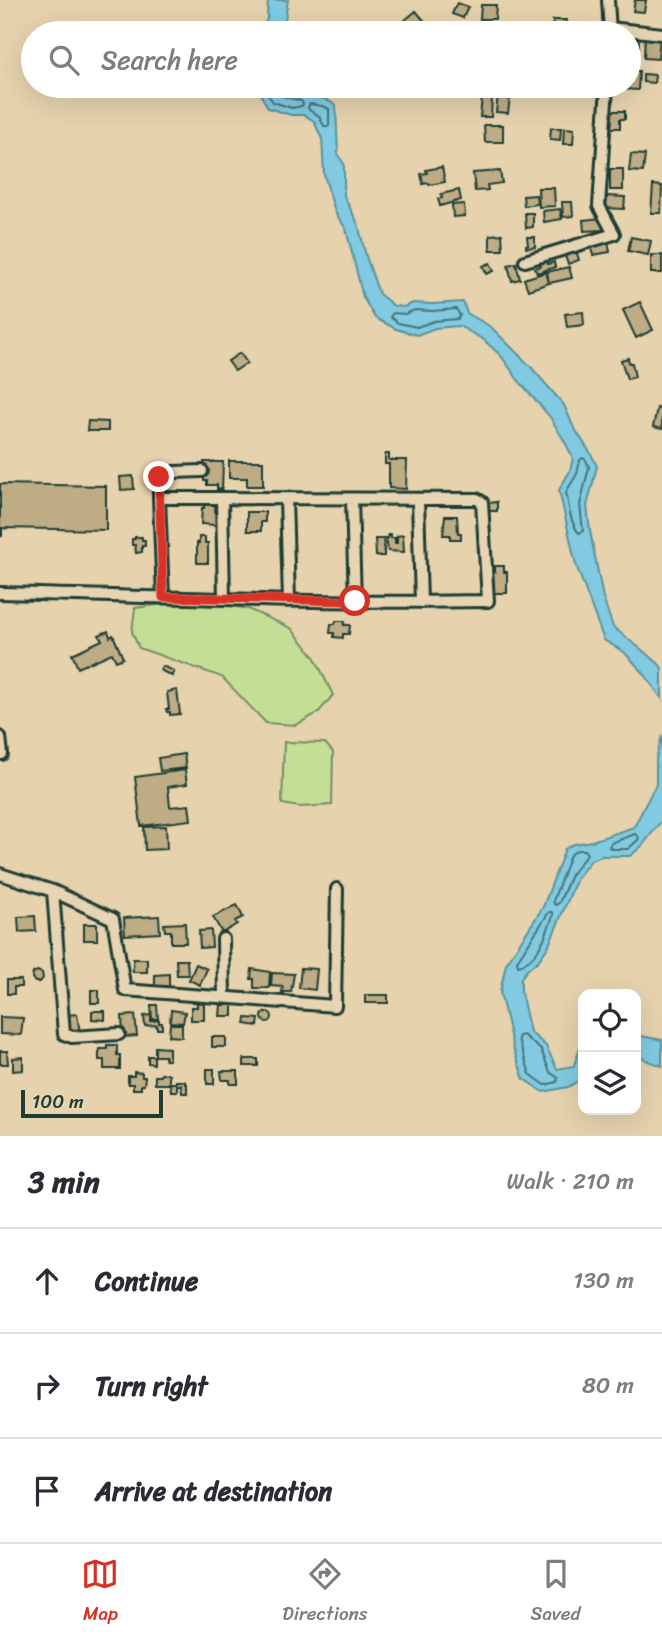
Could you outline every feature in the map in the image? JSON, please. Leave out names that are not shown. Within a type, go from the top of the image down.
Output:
[{"type":"street","points":[[608,0],[609,21]]},
{"type":"street","points":[[641,33],[662,34]]},
{"type":"street","points":[[525,261],[614,234],[599,206],[606,98]]},
{"type":"street","points":[[163,597],[159,477],[174,472],[202,471]]},
{"type":"street","points":[[0,593],[224,599],[488,601],[482,502],[477,499],[159,498]]},
{"type":"street","points":[[222,498],[224,599]]},
{"type":"street","points":[[286,499],[289,600]]},
{"type":"street","points":[[352,499],[355,601]]},
{"type":"street","points":[[418,499],[421,602]]},
{"type":"street","points":[[0,737],[2,754]]},
{"type":"street","points":[[0,874],[53,891],[113,919],[125,990],[335,1006],[337,889]]},
{"type":"street","points":[[53,891],[64,1034],[72,1037],[120,1034]]},
{"type":"street","points":[[223,939],[224,997]]},
{"type":"green space","points":[[164,604],[225,605],[248,609],[291,628],[314,656],[333,695],[318,713],[296,725],[266,723],[222,677],[139,648],[132,632],[135,608]]},
{"type":"green space","points":[[284,742],[325,743],[333,752],[332,805],[300,807],[282,804]]},
{"type":"water","points":[[268,0],[288,0],[285,21],[266,21]]},
{"type":"water","points":[[263,98],[320,98],[336,105],[338,155],[344,164],[344,196],[358,224],[379,294],[394,306],[404,307],[413,303],[463,302],[467,313],[491,327],[564,405],[597,466],[587,506],[603,598],[613,627],[662,668],[662,699],[624,652],[604,640],[576,565],[559,490],[570,471],[573,458],[550,417],[502,357],[484,340],[459,326],[435,328],[417,335],[396,329],[375,318],[363,297],[346,229],[335,212],[324,174],[322,139],[314,121],[304,115],[291,115],[268,108]]},
{"type":"water","points":[[662,736],[662,820],[642,846],[630,856],[602,856],[591,860],[577,878],[548,947],[521,978],[521,992],[530,1032],[546,1046],[557,1069],[574,1066],[578,1054],[578,1081],[568,1087],[543,1092],[524,1079],[513,1048],[500,992],[506,964],[543,907],[565,849],[634,827],[656,784],[656,758]]},
{"type":"water","points":[[641,1036],[662,1040],[662,1066],[641,1057]]},
{"type":"building","points":[[635,0],[646,0],[644,12],[633,11]]},
{"type":"building","points":[[457,3],[468,7],[463,18],[452,14]]},
{"type":"building","points":[[481,5],[496,5],[495,19],[480,19]]},
{"type":"building","points":[[416,11],[424,21],[406,21]]},
{"type":"building","points":[[645,34],[660,35],[658,59],[644,58]]},
{"type":"building","points":[[643,74],[655,75],[654,83],[643,82]]},
{"type":"building","points":[[482,98],[492,98],[491,117],[480,117]]},
{"type":"building","points":[[498,98],[510,98],[508,113],[496,112]]},
{"type":"building","points":[[609,111],[625,111],[625,119],[620,119],[620,128],[609,128]]},
{"type":"building","points":[[484,125],[503,125],[503,142],[485,142]]},
{"type":"building","points":[[551,128],[561,128],[560,140],[550,139]]},
{"type":"building","points":[[564,128],[574,129],[573,144],[563,144]]},
{"type":"building","points":[[631,154],[645,155],[643,172],[629,171]]},
{"type":"building","points":[[442,167],[445,182],[423,184],[421,174],[427,173],[426,170]]},
{"type":"building","points":[[610,169],[623,169],[623,190],[610,190]]},
{"type":"building","points":[[500,171],[502,183],[487,185],[488,190],[475,191],[473,173]]},
{"type":"building","points":[[653,185],[662,186],[661,213],[651,213]]},
{"type":"building","points":[[538,188],[554,188],[555,206],[539,207]]},
{"type":"building","points":[[459,190],[461,200],[440,206],[438,199],[442,198],[441,194]]},
{"type":"building","points":[[536,195],[537,204],[524,206],[523,196]]},
{"type":"building","points":[[607,196],[625,197],[624,209],[606,208]]},
{"type":"building","points":[[562,202],[572,202],[573,216],[563,217]]},
{"type":"building","points":[[464,204],[465,216],[453,217],[452,205]]},
{"type":"building","points":[[560,209],[562,219],[544,222],[543,211]]},
{"type":"building","points":[[525,213],[533,213],[533,227],[526,228]]},
{"type":"building","points":[[602,218],[603,230],[584,231],[583,220]]},
{"type":"building","points":[[502,234],[503,250],[490,250],[490,235]]},
{"type":"building","points":[[527,237],[535,237],[535,247],[526,248]]},
{"type":"building","points":[[631,237],[651,241],[648,255],[628,251]]},
{"type":"building","points":[[608,241],[610,252],[593,255],[590,244]]},
{"type":"building","points":[[575,247],[579,260],[568,264],[563,251]]},
{"type":"building","points":[[651,255],[662,255],[662,273],[651,273]]},
{"type":"building","points":[[546,259],[548,264],[554,262],[555,267],[537,273],[535,268],[541,266],[539,261]]},
{"type":"building","points":[[490,263],[494,271],[487,274],[483,266]]},
{"type":"building","points":[[516,263],[520,279],[512,281],[508,265]]},
{"type":"building","points":[[569,267],[572,278],[549,283],[547,272]]},
{"type":"building","points":[[546,272],[549,283],[528,290],[524,279]]},
{"type":"building","points":[[640,302],[653,330],[636,338],[623,310]]},
{"type":"building","points":[[583,312],[584,325],[567,327],[565,314]]},
{"type":"building","points":[[240,353],[247,363],[235,371],[228,361]]},
{"type":"building","points":[[628,358],[635,377],[627,379],[621,360]]},
{"type":"building","points":[[657,408],[662,409],[662,429],[653,427]]},
{"type":"building","points":[[88,421],[108,422],[108,431],[87,431]]},
{"type":"building","points":[[385,454],[389,454],[389,460],[407,460],[406,489],[389,488],[389,464],[385,464]]},
{"type":"building","points":[[229,461],[263,461],[263,486],[247,486],[247,478],[229,478]]},
{"type":"building","points":[[204,462],[223,462],[222,489],[217,489],[217,485],[207,485],[207,481],[204,481]]},
{"type":"building","points":[[133,476],[134,489],[121,490],[120,477]]},
{"type":"building","points":[[0,484],[106,486],[106,530],[2,528],[0,536]]},
{"type":"building","points":[[497,502],[497,511],[489,511],[489,503]]},
{"type":"building","points":[[204,503],[217,503],[216,525],[201,524]]},
{"type":"building","points":[[247,512],[265,512],[261,531],[247,531]]},
{"type":"building","points":[[445,516],[457,516],[461,539],[450,539],[450,535],[443,535]]},
{"type":"building","points":[[388,535],[395,538],[397,543],[397,536],[403,535],[404,552],[388,551]]},
{"type":"building","points":[[135,537],[145,540],[142,552],[136,553],[135,545],[132,545],[132,539]]},
{"type":"building","points":[[199,537],[205,537],[205,543],[208,543],[208,563],[197,563]]},
{"type":"building","points":[[375,539],[384,539],[384,556],[376,556]]},
{"type":"building","points":[[495,566],[504,566],[504,572],[507,572],[507,593],[492,593],[492,572],[495,572]]},
{"type":"building","points":[[345,621],[344,625],[350,625],[349,634],[343,634],[343,638],[334,637],[334,633],[330,633],[331,624]]},
{"type":"building","points":[[108,631],[110,637],[113,635],[123,658],[116,661],[112,653],[78,668],[72,654],[102,640],[99,635]]},
{"type":"building","points":[[162,666],[174,671],[172,676],[160,670]]},
{"type":"building","points":[[177,690],[180,714],[170,715],[166,709],[169,709],[167,692]]},
{"type":"building","points":[[184,754],[186,768],[160,771],[158,758]]},
{"type":"building","points":[[185,770],[187,784],[168,787],[170,807],[189,805],[191,820],[141,826],[135,777]]},
{"type":"building","points":[[166,826],[167,849],[145,850],[144,827]]},
{"type":"building","points":[[237,905],[243,917],[222,933],[213,917]]},
{"type":"building","points":[[35,916],[36,931],[19,932],[18,917]]},
{"type":"building","points":[[159,916],[160,933],[125,935],[124,918]]},
{"type":"building","points":[[185,923],[186,943],[171,943],[171,931],[165,931],[164,924]]},
{"type":"building","points":[[84,924],[97,924],[97,940],[84,940]]},
{"type":"building","points":[[211,930],[212,947],[200,948],[199,931]]},
{"type":"building","points":[[133,959],[147,959],[147,972],[133,972]]},
{"type":"building","points":[[176,960],[187,960],[188,975],[177,975]]},
{"type":"building","points":[[196,964],[207,969],[200,985],[189,980]]},
{"type":"building","points":[[301,968],[317,969],[315,990],[299,988]]},
{"type":"building","points":[[252,969],[270,972],[269,988],[254,988]]},
{"type":"building","points":[[37,971],[42,973],[40,982],[35,982],[32,978]]},
{"type":"building","points":[[272,973],[294,974],[291,992],[282,992],[283,987],[271,986]]},
{"type":"building","points":[[169,974],[169,990],[155,990],[155,975]]},
{"type":"building","points":[[7,980],[21,980],[21,987],[14,987],[14,994],[7,994]]},
{"type":"building","points":[[91,990],[99,990],[99,1003],[91,1003]]},
{"type":"building","points":[[365,995],[388,995],[388,1003],[365,1003]]},
{"type":"building","points":[[197,1002],[204,1002],[204,1020],[191,1020],[191,1007],[197,1007]]},
{"type":"building","points":[[151,1005],[157,1005],[158,1019],[152,1019]]},
{"type":"building","points":[[221,1005],[233,1005],[233,1016],[220,1016]]},
{"type":"building","points":[[171,1010],[185,1012],[183,1023],[170,1022]]},
{"type":"building","points":[[92,1011],[105,1011],[105,1020],[92,1019]]},
{"type":"building","points":[[267,1012],[272,1017],[267,1022],[262,1017]]},
{"type":"building","points":[[77,1014],[80,1033],[70,1035],[68,1015]]},
{"type":"building","points":[[135,1015],[137,1036],[123,1037],[122,1016]]},
{"type":"building","points":[[151,1015],[151,1021],[159,1020],[159,1023],[162,1023],[162,1029],[157,1029],[157,1025],[145,1026],[144,1016]]},
{"type":"building","points":[[0,1017],[23,1018],[21,1035],[0,1034]]},
{"type":"building","points":[[246,1018],[259,1019],[258,1026],[245,1024]]},
{"type":"building","points":[[170,1024],[182,1024],[182,1037],[169,1036]]},
{"type":"building","points":[[212,1037],[226,1037],[226,1047],[212,1047]]},
{"type":"building","points":[[107,1045],[117,1045],[120,1069],[104,1069],[104,1060],[99,1060],[99,1049],[107,1049]]},
{"type":"building","points":[[155,1047],[169,1048],[169,1060],[165,1060],[165,1056],[155,1056]]},
{"type":"building","points":[[0,1051],[7,1051],[8,1064],[0,1064]]},
{"type":"building","points":[[148,1056],[154,1056],[154,1064],[148,1063]]},
{"type":"building","points":[[23,1057],[23,1070],[13,1071],[13,1058]]},
{"type":"building","points":[[244,1059],[258,1059],[258,1066],[244,1066]]},
{"type":"building","points":[[207,1069],[214,1069],[214,1084],[207,1084]]},
{"type":"building","points":[[221,1071],[238,1071],[238,1084],[222,1080]]},
{"type":"building","points":[[134,1072],[142,1073],[142,1077],[145,1077],[141,1089],[133,1089],[133,1084],[128,1084],[128,1076],[134,1076]]},
{"type":"building","points":[[169,1074],[169,1084],[155,1084],[155,1076]]},
{"type":"building","points":[[185,1081],[187,1093],[182,1093],[181,1085],[177,1085],[177,1091],[171,1091],[170,1083]]},
{"type":"route","points":[[159,477],[163,597],[355,601]]}]
